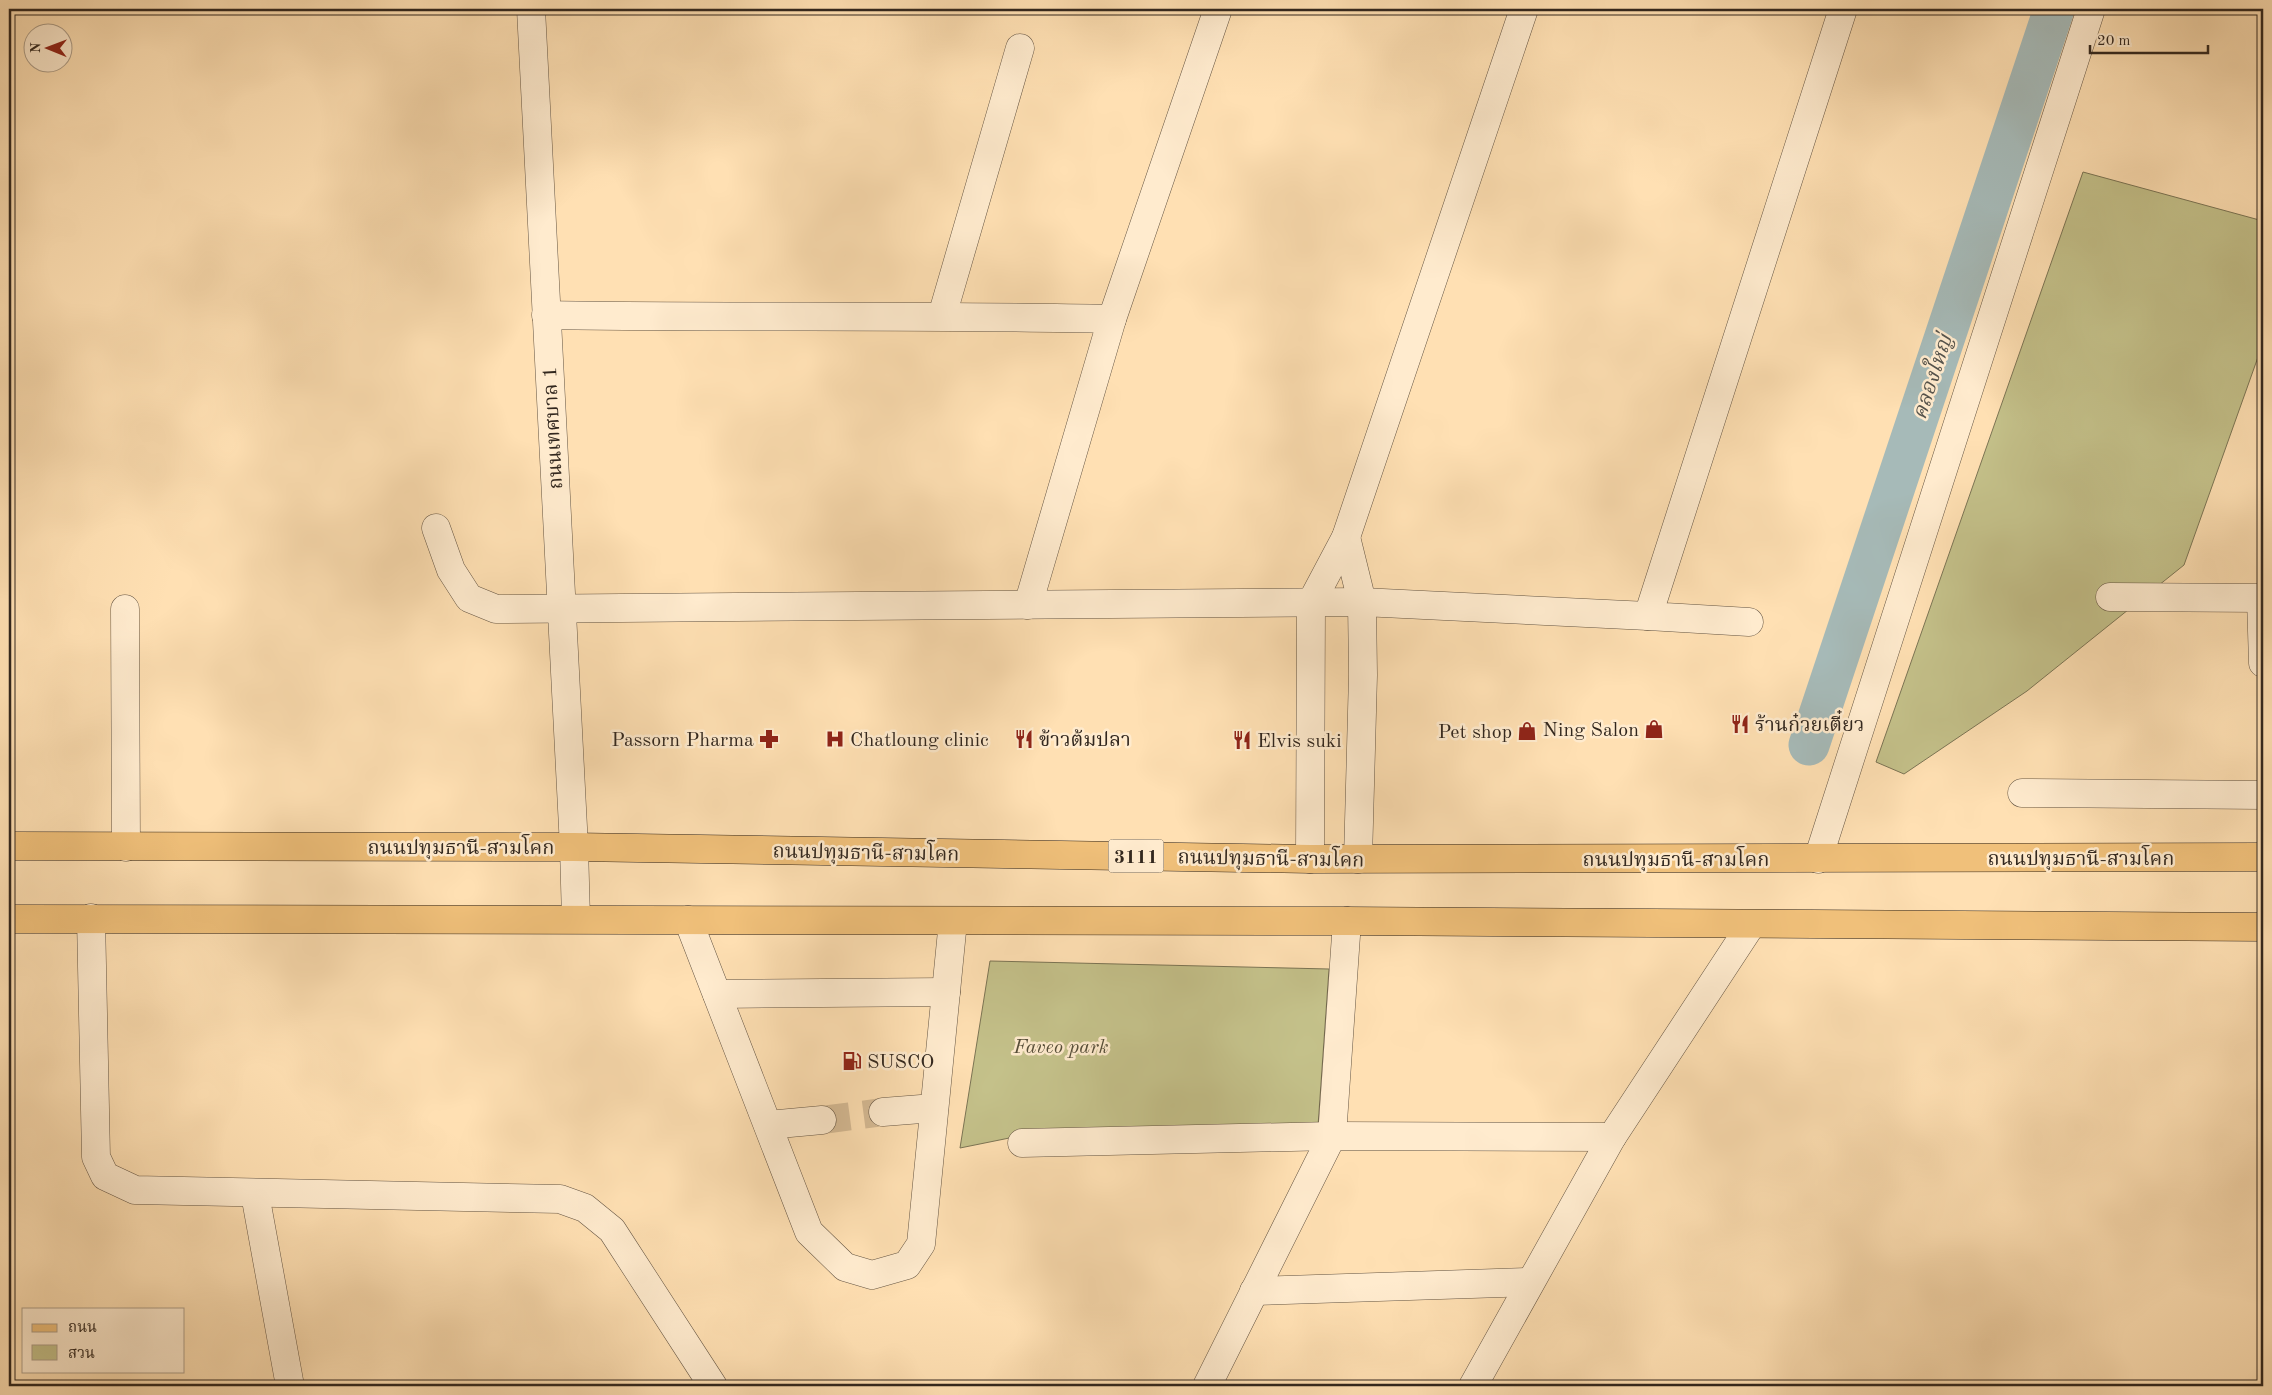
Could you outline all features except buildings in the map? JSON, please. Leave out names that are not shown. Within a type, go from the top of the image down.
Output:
[{"type":"main road","name":"ถนนปทุมธานี-สามโคก","points":[[9,846],[574,848],[1310,859],[2263,857]]},
{"type":"main road","points":[[9,919],[1347,921],[2263,927]]},
{"type":"street","name":"ถนนเทศบาล 1","points":[[531,9],[574,848],[576,919]]},
{"type":"street","points":[[1028,605],[1112,319],[1218,9]]},
{"type":"street","points":[[1310,859],[1311,603],[1346,537],[1524,9]]},
{"type":"street","points":[[1648,616],[1843,9]]},
{"type":"street","points":[[1818,859],[2091,9]]},
{"type":"street","points":[[942,316],[1020,48]]},
{"type":"street","points":[[546,315],[652,317],[942,316],[1112,319]]},
{"type":"street","points":[[436,528],[451,570],[469,598],[496,609],[1362,602],[1749,622]]},
{"type":"street","points":[[1346,537],[1362,602],[1363,675],[1358,859]]},
{"type":"street","points":[[2110,597],[2262,598],[2263,663]]},
{"type":"street","points":[[125,609],[126,847]]},
{"type":"street","points":[[2022,793],[2263,794]]},
{"type":"street","points":[[91,918],[96,1156],[105,1176],[135,1190],[560,1199],[585,1208],[612,1230],[713,1386]]},
{"type":"street","points":[[688,920],[809,1232],[844,1267],[872,1275],[907,1265],[921,1244],[953,921]]},
{"type":"street","points":[[1207,1386],[1332,1136],[1347,921]]},
{"type":"street","points":[[1473,1386],[1612,1137],[1751,924]]},
{"type":"street","points":[[717,994],[946,992]]},
{"type":"street","points":[[883,1112],[934,1108]]},
{"type":"street","points":[[768,1125],[822,1120]]},
{"type":"street","points":[[1022,1143],[1332,1136],[1612,1137]]},
{"type":"street","points":[[256,1194],[290,1386]]},
{"type":"street","points":[[1254,1291],[1530,1282]]},
{"type":"green space","points":[[2083,172],[2263,221],[2263,343],[2184,565],[2027,691],[1904,774],[1876,762]]},
{"type":"green space","name":"Faveo park","points":[[990,961],[1329,969],[1318,1126],[1039,1132],[960,1148]]},
{"type":"waterway","name":"คลองใหญ่","points":[[1809,745],[2054,9]]},
{"type":"tunnel","points":[[822,1120],[883,1112]]},
{"type":"place","name":"ร้านก๋วยเตี๋ยว","points":[[1740,724]]},
{"type":"place","name":"Ning Salon","points":[[1654,729]]},
{"type":"place","name":"Pet shop","points":[[1527,731]]},
{"type":"place","name":"Passorn Pharma","points":[[769,739]]},
{"type":"place","name":"Chatloung clinic","points":[[835,739]]},
{"type":"place","name":"ข้าวต้มปลา","points":[[1024,739]]},
{"type":"place","name":"Elvis suki","points":[[1242,740]]},
{"type":"place","name":"SUSCO","points":[[852,1061]]}]
